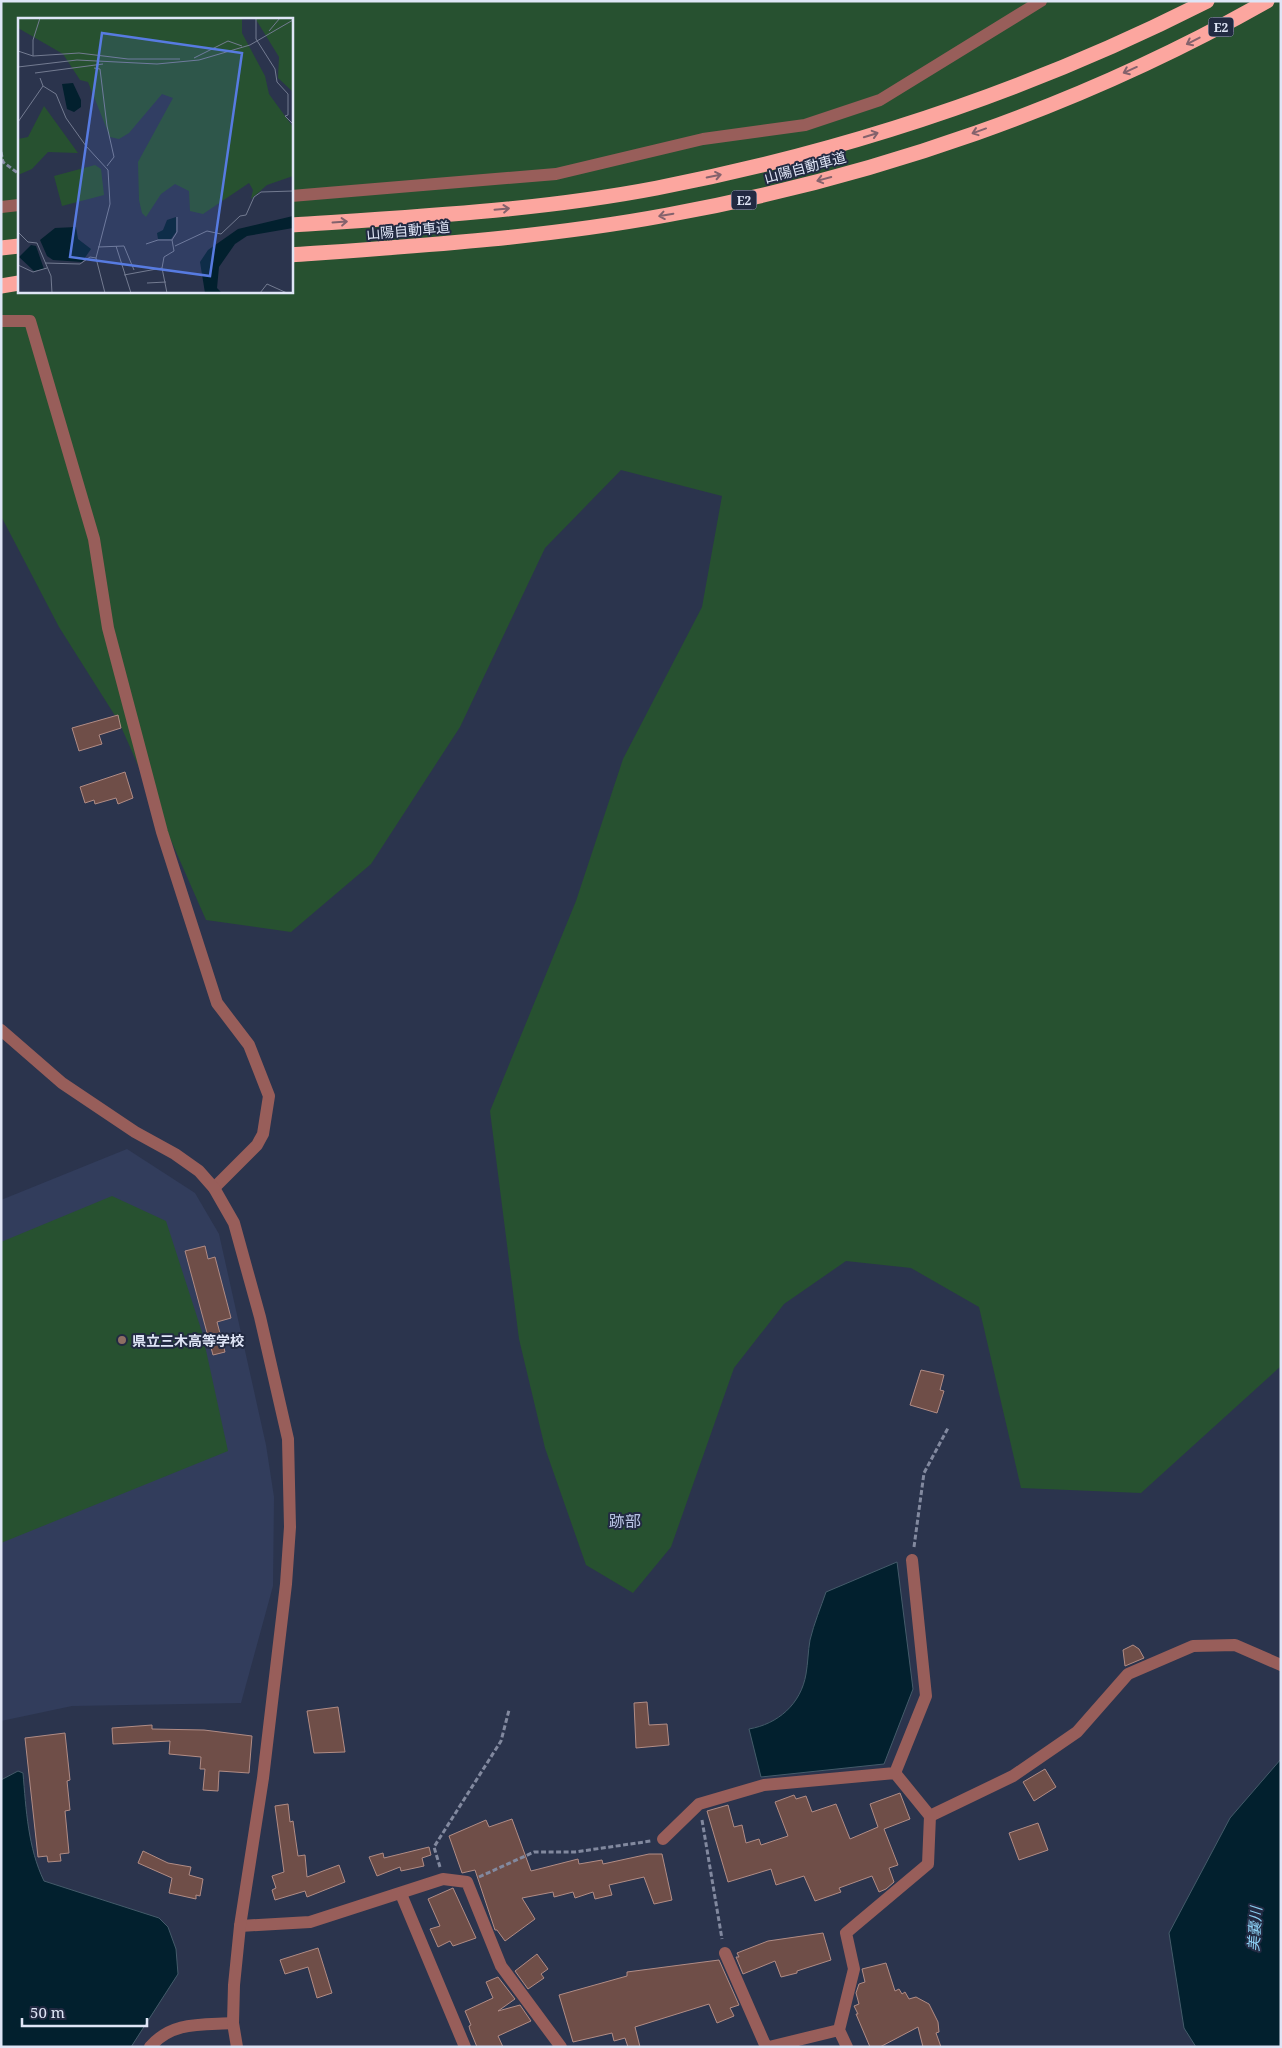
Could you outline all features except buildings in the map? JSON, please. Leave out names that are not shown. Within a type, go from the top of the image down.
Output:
[{"type":"highway","name":"山陽自動車道","points":[[292,225],[534,206],[655,188],[750,168],[911,123],[1035,79],[1162,24],[1207,1]]},
{"type":"highway","name":"山陽自動車道","points":[[292,255],[540,235],[667,216],[756,197],[920,152],[1047,106],[1174,50],[1266,1]]},
{"type":"highway","points":[[1,248],[18,246]]},
{"type":"highway","points":[[1,279],[18,278]]},
{"type":"highway","points":[[1,286],[18,283]]},
{"type":"street","points":[[292,196],[556,174],[703,139],[806,125],[880,100],[1041,1]]},
{"type":"street","points":[[1,207],[18,205]]},
{"type":"street","points":[[1,322],[30,321],[94,539],[108,628],[162,832],[218,1003],[249,1045],[270,1096],[263,1134],[257,1145],[214,1188]]},
{"type":"street","points":[[1,1030],[62,1083],[135,1132],[175,1154],[199,1171],[214,1188],[234,1223],[246,1263],[288,1439],[290,1527],[286,1584],[263,1778],[240,1926],[234,1985],[233,2023],[238,2047]]},
{"type":"street","points":[[895,1774],[926,1696],[912,1560]]},
{"type":"street","points":[[930,1816],[1013,1776],[1077,1732],[1128,1674],[1193,1646],[1235,1645],[1281,1665]]},
{"type":"street","points":[[663,1839],[699,1804],[764,1785],[895,1774]]},
{"type":"street","points":[[848,2047],[839,2030],[854,1969],[846,1933],[928,1864],[930,1816],[895,1774]]},
{"type":"street","points":[[240,1926],[310,1922],[443,1879],[467,1882],[501,1966],[561,2047]]},
{"type":"street","points":[[401,1894],[465,2047]]},
{"type":"street","points":[[724,1952],[768,2047],[839,2030]]},
{"type":"street","points":[[150,2047],[157,2038],[176,2027],[233,2023]]},
{"type":"path","points":[[1,152],[3,162],[18,173]]},
{"type":"path","points":[[912,1560],[924,1473],[948,1428]]},
{"type":"path","points":[[443,1879],[434,1847],[501,1741],[509,1710]]},
{"type":"path","points":[[699,1804],[724,1952]]},
{"type":"path","points":[[467,1882],[534,1852],[575,1852],[663,1839]]},
{"type":"shaded area","name":"県立三木高等学校","points":[[127,1149],[195,1193],[219,1234],[266,1445],[274,1497],[273,1586],[241,1703],[72,1706],[1,1721],[1,1200]]},
{"type":"green space","points":[[1,1],[1281,1],[1281,1366],[1141,1493],[1021,1488],[979,1307],[911,1268],[846,1261],[784,1304],[734,1368],[671,1547],[633,1593],[586,1565],[545,1448],[519,1339],[490,1111],[576,901],[623,759],[702,607],[722,496],[621,470],[545,548],[460,727],[371,864],[291,932],[206,920],[119,722],[59,627],[1,516]]},
{"type":"green space","points":[[112,1196],[166,1221],[202,1332],[228,1451],[1,1543],[1,1242]]},
{"type":"water","points":[[897,1562],[913,1689],[884,1764],[761,1777],[749,1729],[769,1723],[778,1717],[786,1711],[799,1695],[806,1674],[809,1644],[826,1592]]},
{"type":"water","name":"美嚢川","points":[[1281,1759],[1281,2047],[1196,2047],[1184,2028],[1169,1933],[1230,1818]]},
{"type":"water","points":[[18,1771],[23,1773],[31,1842],[44,1881],[159,1918],[168,1927],[176,1949],[178,1974],[131,2047],[1,2047],[1,1780]]},
{"type":"place","name":"県立三木高等学校","points":[[122,1340]]},
{"type":"district","name":"跡部","points":[[625,1521]]}]
